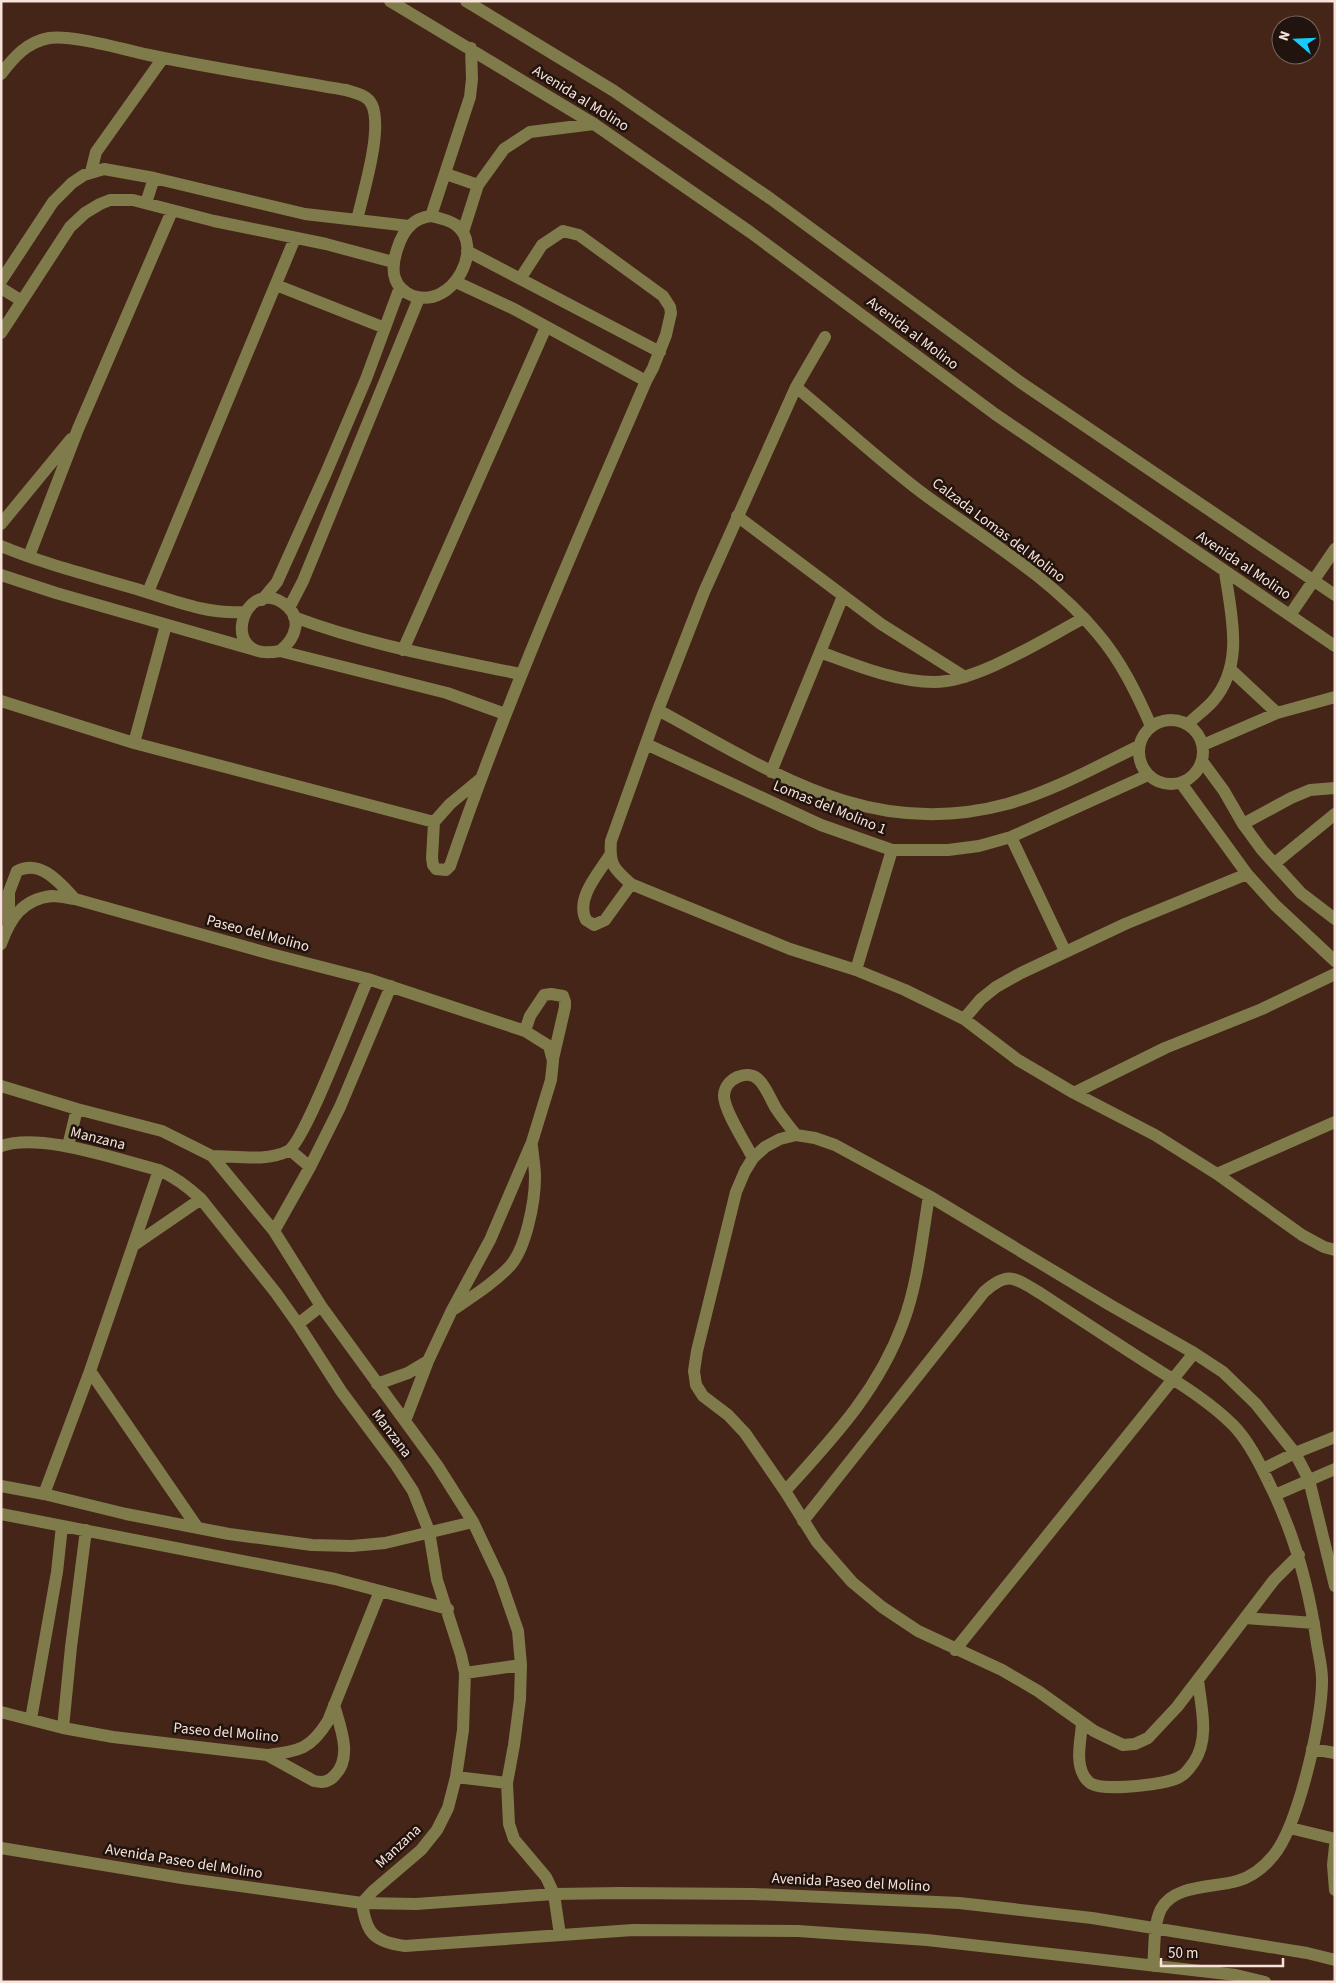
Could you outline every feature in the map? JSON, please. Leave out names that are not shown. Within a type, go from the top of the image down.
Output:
[{"type":"street","name":"Avenida al Molino","points":[[390,1],[594,124],[750,232],[995,414],[1335,646]]},
{"type":"street","name":"Avenida al Molino","points":[[466,1],[614,91],[771,200],[1020,382],[1313,582],[1335,595]]},
{"type":"street","points":[[1,74],[21,51],[33,43],[50,38],[68,39],[163,58],[346,90],[364,96],[372,104],[375,125],[373,146],[357,220]]},
{"type":"street","points":[[431,216],[470,97],[472,79],[470,48]]},
{"type":"street","points":[[90,172],[96,152],[163,58]]},
{"type":"street","points":[[463,232],[478,185],[504,149],[530,132],[594,124]]},
{"type":"street","points":[[1,281],[53,202],[72,183],[90,172],[104,169],[154,178],[305,214],[409,226]]},
{"type":"street","points":[[446,174],[478,185]]},
{"type":"street","points":[[146,203],[154,178]]},
{"type":"street","points":[[2,328],[22,301],[70,227],[85,213],[110,200],[146,203],[172,211],[393,262]]},
{"type":"street","points":[[29,556],[78,429],[172,211]]},
{"type":"street","points":[[431,216],[448,220],[457,225],[463,232],[467,251],[456,282],[441,294],[419,298],[408,294],[400,287],[395,279],[393,262],[409,226],[423,217],[431,216]]},
{"type":"street","points":[[479,780],[450,804],[434,822],[433,865],[436,869],[446,870],[450,866],[479,780],[520,674],[660,352],[670,324],[671,313],[663,296],[579,235],[563,231],[542,245],[520,279]]},
{"type":"street","points":[[148,592],[294,238]]},
{"type":"street","points":[[467,251],[660,352]]},
{"type":"street","points":[[456,282],[514,309],[646,381]]},
{"type":"street","points":[[276,285],[385,328]]},
{"type":"street","points":[[262,600],[277,582],[326,473],[400,287]]},
{"type":"street","points":[[1,288],[22,301]]},
{"type":"street","points":[[1,575],[268,654],[280,651],[290,643],[296,631],[292,613],[303,581],[419,298]]},
{"type":"street","points":[[403,650],[546,327]]},
{"type":"street","points":[[825,338],[796,387],[704,592],[658,710],[611,841],[610,855],[615,870],[631,884],[790,949],[856,970],[905,990],[964,1018],[1018,1060],[1074,1093],[1155,1135],[1217,1174],[1302,1234],[1335,1250]]},
{"type":"street","name":"Calzada Lomas del Molino","points":[[796,387],[920,490],[1050,587],[1084,618],[1099,635],[1117,661],[1138,696],[1151,726]]},
{"type":"street","points":[[1,524],[78,429]]},
{"type":"street","points":[[737,516],[881,624],[965,677]]},
{"type":"street","points":[[1,546],[215,612],[245,612]]},
{"type":"street","points":[[1290,615],[1335,549]]},
{"type":"street","points":[[1188,724],[1214,700],[1231,670],[1234,638],[1225,572]]},
{"type":"street","points":[[771,772],[843,596]]},
{"type":"street","points":[[255,650],[247,643],[242,633],[242,622],[245,612],[252,604],[272,599],[281,602],[292,613],[345,635],[403,650],[520,674]]},
{"type":"street","points":[[820,652],[894,676],[934,682],[965,677],[988,668],[1084,618]]},
{"type":"street","points":[[134,743],[166,625]]},
{"type":"street","points":[[280,651],[447,693],[505,714]]},
{"type":"street","points":[[1231,670],[1277,713]]},
{"type":"street","points":[[1203,746],[1277,713],[1335,698]]},
{"type":"street","points":[[1,701],[134,743],[434,822]]},
{"type":"street","name":"Lomas del Molino 1","points":[[658,710],[771,772],[822,795],[870,809],[925,815],[966,812],[1007,804],[1054,787],[1139,746]]},
{"type":"street","points":[[1169,719],[1188,724],[1200,737],[1203,746],[1202,761],[1194,775],[1181,784],[1169,785],[1157,782],[1148,775],[1138,756],[1143,735],[1151,726],[1159,721],[1169,719]]},
{"type":"street","name":"Lomas del Molino 1","points":[[646,744],[821,825],[892,850],[948,850],[979,846],[1011,837],[1148,775]]},
{"type":"street","points":[[1202,761],[1224,791],[1243,824],[1275,863],[1301,893],[1335,919]]},
{"type":"street","points":[[1181,784],[1247,874],[1275,905],[1335,961]]},
{"type":"street","points":[[1243,824],[1310,790],[1335,788]]},
{"type":"street","points":[[1275,863],[1335,814]]},
{"type":"street","points":[[1011,837],[1065,951]]},
{"type":"street","points":[[856,970],[892,850]]},
{"type":"street","points":[[610,855],[585,897],[583,908],[586,920],[594,925],[605,920],[631,884]]},
{"type":"street","points":[[9,923],[9,892],[17,871],[26,866],[48,873],[75,899]]},
{"type":"street","points":[[964,1018],[981,999],[996,987],[1065,951],[1247,874]]},
{"type":"street","name":"Paseo del Molino","points":[[1,944],[9,923],[25,906],[52,896],[75,899],[163,925],[368,979],[524,1031],[549,1046],[553,1061]]},
{"type":"street","points":[[1074,1093],[1165,1048],[1262,1009],[1335,974]]},
{"type":"street","points":[[212,1156],[278,1155],[290,1150],[307,1123],[368,979]]},
{"type":"street","points":[[274,1231],[310,1167],[340,1107],[391,986]]},
{"type":"street","points":[[405,1422],[428,1361],[452,1310],[490,1240],[532,1142],[551,1080],[553,1061],[565,1007],[563,996],[544,995],[530,1016],[524,1031]]},
{"type":"street","points":[[753,1158],[726,1107],[724,1094],[730,1082],[736,1077],[743,1075],[752,1076],[759,1080],[777,1110],[796,1135]]},
{"type":"street","points":[[1,1086],[77,1109],[162,1131],[212,1156],[274,1231],[322,1306],[438,1466],[472,1522],[500,1579],[518,1631],[521,1664],[516,1726],[507,1783],[508,1824],[514,1839],[546,1877],[554,1894],[560,1935]]},
{"type":"street","points":[[68,1146],[77,1109]]},
{"type":"street","points":[[1217,1174],[1335,1122]]},
{"type":"street","points":[[1299,1555],[1274,1580],[1177,1707],[1148,1738],[1135,1744],[1123,1745],[1113,1742],[1082,1723],[1031,1686],[1002,1670],[954,1650],[918,1631],[882,1607],[852,1582],[817,1542],[785,1490],[745,1433],[728,1415],[703,1396],[696,1385],[694,1371],[697,1351],[736,1192],[744,1172],[753,1158],[765,1147],[780,1139],[796,1135],[834,1144],[929,1196],[1223,1372],[1256,1404],[1295,1453],[1309,1480],[1335,1586]]},
{"type":"street","name":"Manzana","points":[[1,1146],[11,1143],[34,1142],[68,1146],[159,1170],[171,1175],[201,1199],[276,1293],[341,1391],[396,1464],[413,1491],[429,1532],[437,1580],[448,1609],[464,1673],[463,1730],[456,1777],[448,1808],[437,1830],[421,1850],[373,1891],[362,1903]]},
{"type":"street","points":[[452,1310],[493,1281],[511,1265],[522,1244],[530,1212],[535,1178],[532,1142]]},
{"type":"street","points":[[290,1150],[310,1167]]},
{"type":"street","points":[[44,1494],[90,1371],[159,1170]]},
{"type":"street","points":[[785,1490],[842,1428],[866,1396],[885,1365],[903,1322],[914,1284],[929,1196]]},
{"type":"street","points":[[134,1245],[201,1199]]},
{"type":"street","points":[[803,1521],[984,1292],[996,1281],[1007,1278],[1019,1280],[1172,1379],[1202,1399],[1234,1426],[1263,1469],[1284,1514],[1299,1555],[1328,1679],[1319,1710],[1312,1749],[1290,1828],[1274,1855],[1258,1871],[1238,1881],[1185,1892],[1166,1902],[1160,1911],[1153,1966]]},
{"type":"street","points":[[298,1324],[322,1306]]},
{"type":"street","points":[[954,1650],[1194,1353]]},
{"type":"street","points":[[377,1384],[408,1373],[428,1361]]},
{"type":"street","points":[[90,1371],[197,1527]]},
{"type":"street","points":[[1263,1469],[1295,1453],[1335,1437]]},
{"type":"street","points":[[1275,1495],[1335,1469]]},
{"type":"street","points":[[1,1486],[44,1494],[126,1514],[229,1534],[312,1545],[352,1546],[385,1542],[472,1522]]},
{"type":"street","points":[[1,1514],[335,1579],[448,1609]]},
{"type":"street","points":[[157,1544],[162,1520]]},
{"type":"street","points":[[32,1719],[57,1572],[62,1526]]},
{"type":"street","points":[[63,1728],[86,1530]]},
{"type":"street","name":"Paseo del Molino","points":[[1,1712],[63,1728],[113,1737],[267,1754],[286,1753],[304,1748],[322,1731],[380,1591]]},
{"type":"street","points":[[1246,1618],[1314,1623]]},
{"type":"street","points":[[464,1673],[521,1664]]},
{"type":"street","points":[[1082,1723],[1079,1761],[1084,1776],[1091,1784],[1121,1786],[1160,1783],[1182,1776],[1195,1761],[1204,1729],[1198,1680]]},
{"type":"street","points":[[267,1754],[314,1781],[322,1782],[332,1779],[340,1771],[344,1760],[342,1735],[334,1705]]},
{"type":"street","points":[[1312,1749],[1335,1753]]},
{"type":"street","points":[[456,1777],[507,1783]]},
{"type":"street","points":[[1290,1828],[1335,1839]]},
{"type":"street","points":[[1335,1846],[1333,1865],[1335,1890]]},
{"type":"street","name":"Avenida Paseo del Molino","points":[[1,1848],[182,1878],[362,1903],[416,1904],[554,1894],[754,1894],[959,1903],[1092,1918],[1307,1953],[1335,1960]]},
{"type":"street","points":[[362,1903],[365,1922],[374,1936],[389,1944],[404,1946],[633,1930],[798,1931],[927,1940],[1236,1975],[1265,1982]]}]
